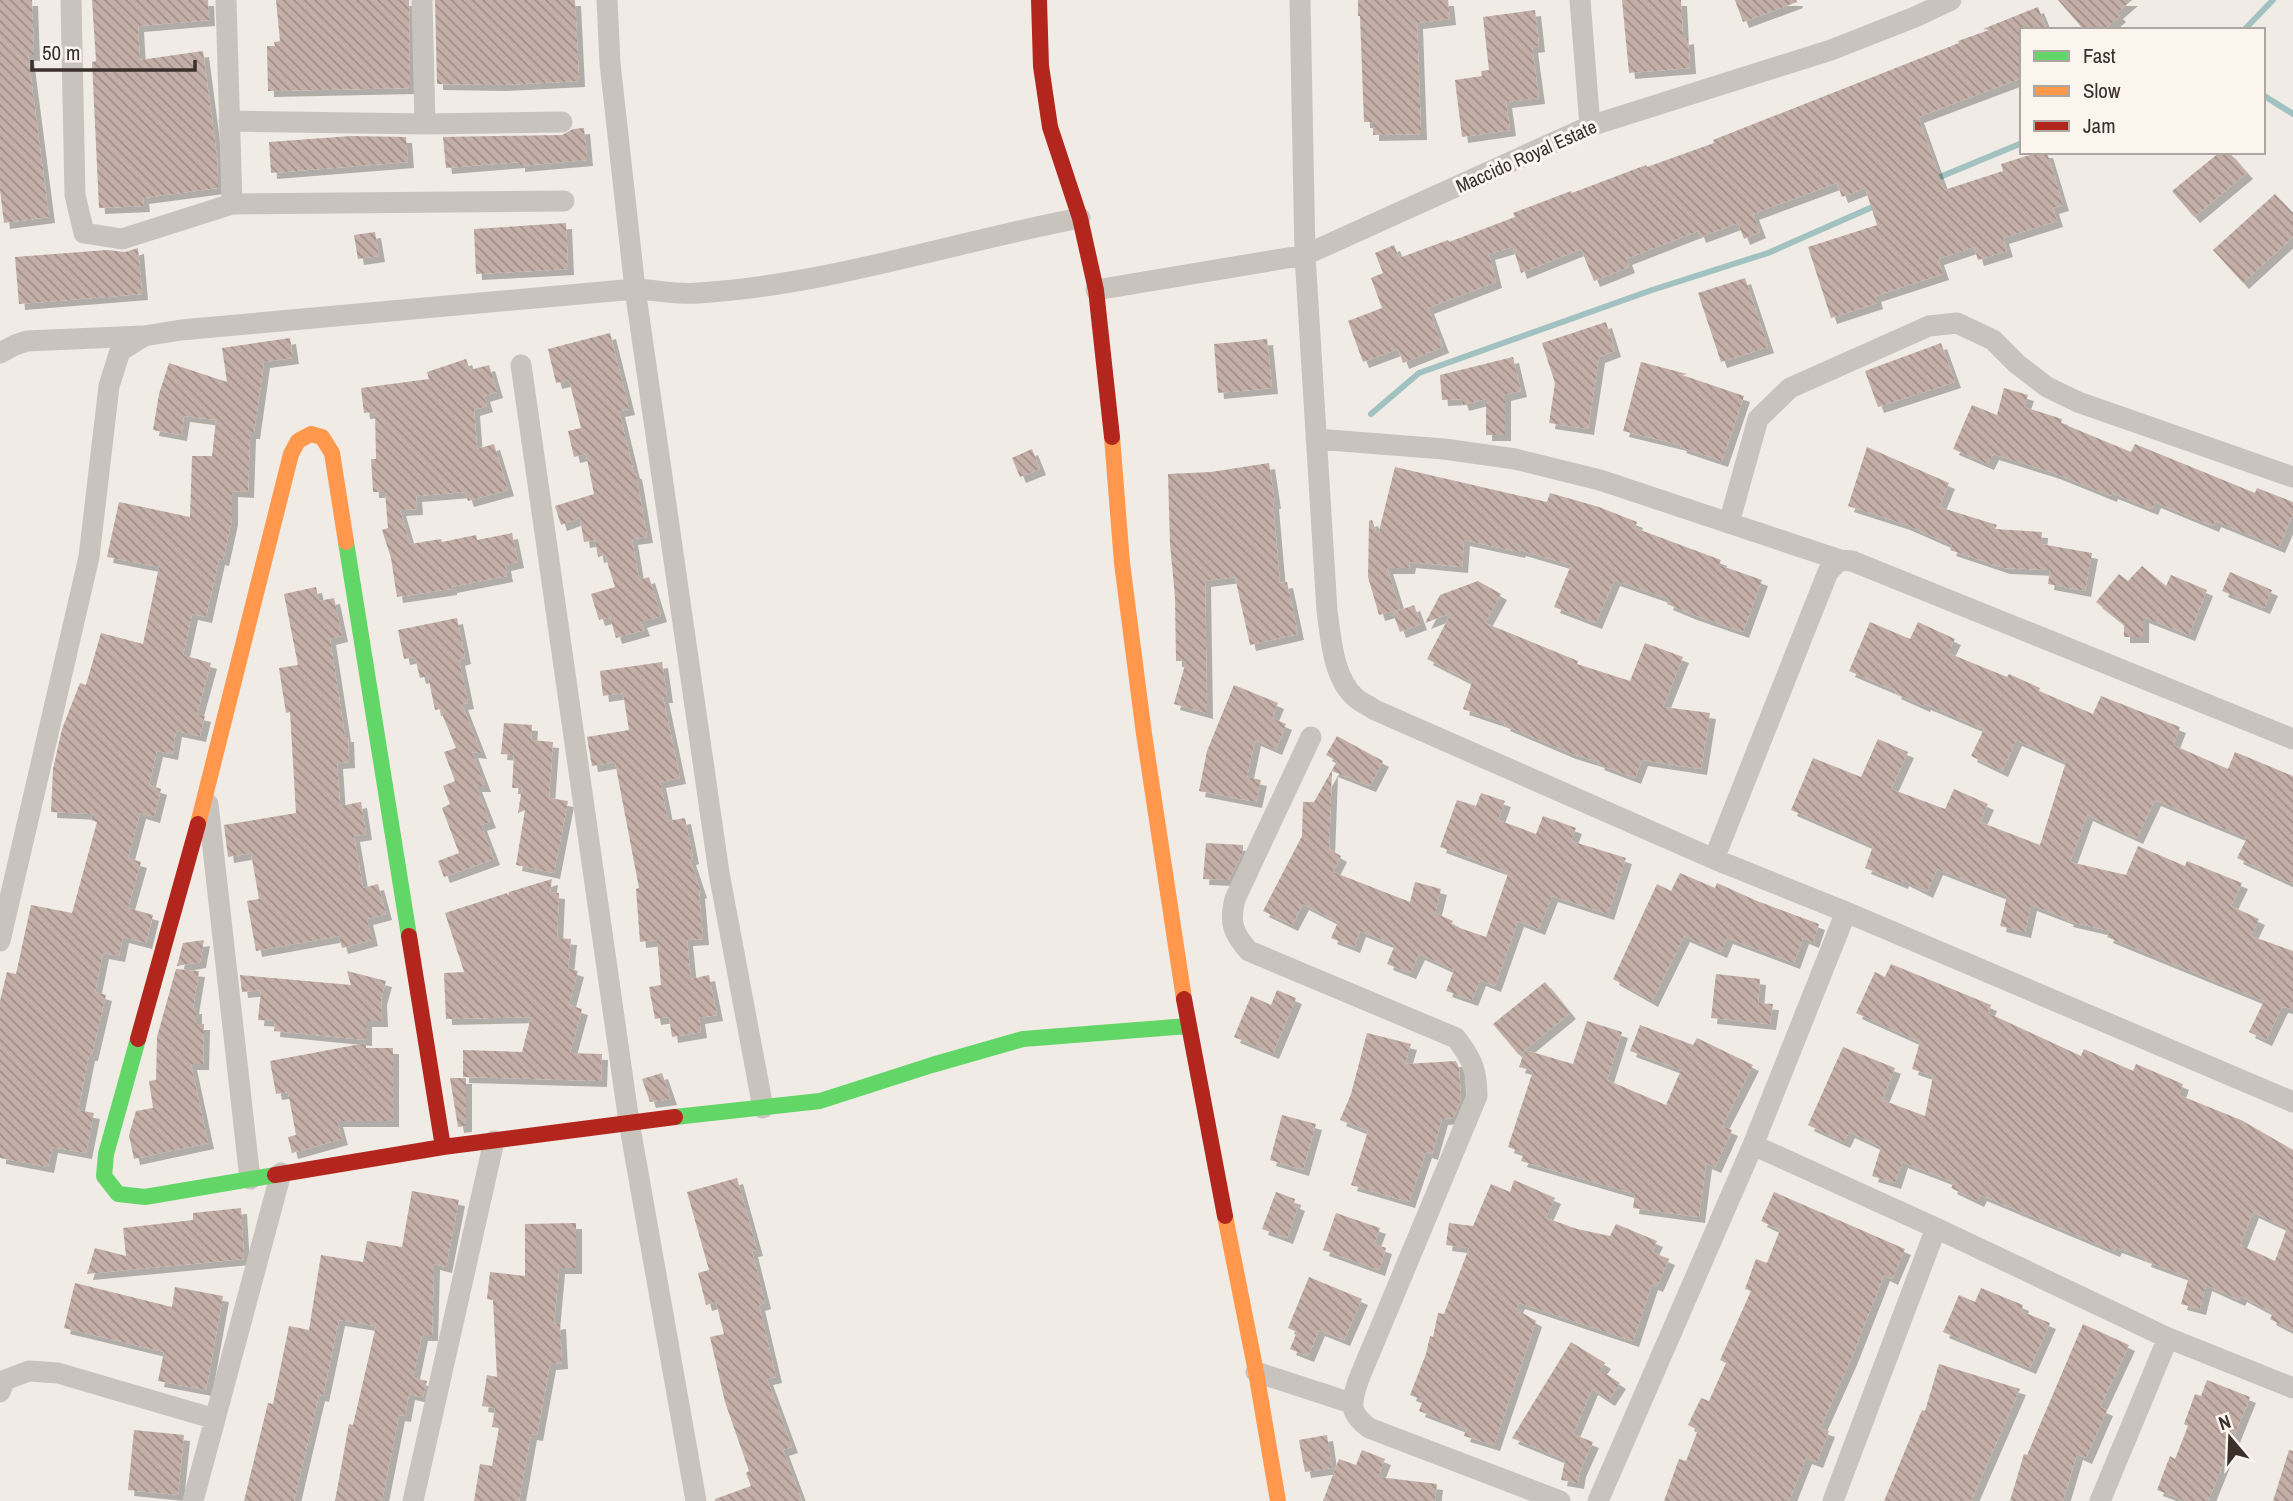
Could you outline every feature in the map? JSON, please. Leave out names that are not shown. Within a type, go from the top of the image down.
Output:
[{"type":"street","points":[[71,0],[75,195],[84,233],[122,239],[232,204],[564,201]]},
{"type":"street","points":[[226,0],[232,204]]},
{"type":"street","points":[[422,0],[425,124]]},
{"type":"street","points":[[607,0],[610,63],[635,289],[719,873],[763,1108]]},
{"type":"street","points":[[1039,0],[1041,66],[1050,127],[1080,218],[1096,290],[1122,563],[1144,734],[1188,1026],[1279,1501]]},
{"type":"street","points":[[1300,0],[1305,255],[1327,611],[1334,655],[1342,678],[1354,697],[1376,710],[1714,859],[1846,912],[2293,1102]]},
{"type":"street","points":[[1580,0],[1590,126]]},
{"type":"street","name":"Maccido Royal Estate","points":[[1096,290],[1305,255],[1590,126],[1831,50],[1951,0]]},
{"type":"street","points":[[229,121],[425,124],[562,122]]},
{"type":"street","points":[[0,353],[27,341],[144,335],[635,289],[696,294],[762,286],[841,272],[1014,230],[1080,218]]},
{"type":"street","points":[[1729,523],[1758,419],[1790,388],[1929,326],[1957,323],[1993,340],[2017,364],[2047,387],[2078,402],[2293,477]]},
{"type":"street","points":[[0,941],[89,557],[108,386],[120,351],[144,335]]},
{"type":"street","points":[[521,365],[629,1122],[696,1501]]},
{"type":"street","points":[[443,1147],[332,453],[322,437],[311,434],[298,441],[291,454],[206,792],[106,1154],[104,1176],[118,1194],[145,1197],[443,1147],[629,1122],[820,1101],[932,1065],[1023,1040],[1188,1026]]},
{"type":"street","points":[[1316,439],[1444,449],[1515,459],[1600,480],[1840,560],[1853,561],[2293,739]]},
{"type":"street","points":[[1714,859],[1829,572],[1840,560]]},
{"type":"street","points":[[1311,737],[1235,899],[1230,916],[1235,930],[1249,951],[1456,1038],[1470,1056],[1477,1075],[1478,1096],[1351,1403],[1357,1419],[1369,1428],[1560,1501]]},
{"type":"street","points":[[206,792],[250,1179]]},
{"type":"street","points":[[1598,1501],[1753,1145],[1846,912]]},
{"type":"street","points":[[413,1501],[494,1141]]},
{"type":"street","points":[[1753,1145],[2168,1338],[2293,1388]]},
{"type":"street","points":[[193,1501],[281,1173]]},
{"type":"street","points":[[1833,1501],[1936,1228]]},
{"type":"street","points":[[2100,1501],[2168,1338]]},
{"type":"street","points":[[0,1392],[5,1380],[29,1371],[58,1373],[215,1419]]},
{"type":"street","points":[[1256,1372],[1351,1403]]},
{"type":"building","points":[[0,0],[32,0],[34,55],[28,55],[49,217],[4,223],[0,190]]},
{"type":"building","points":[[92,0],[208,0],[209,20],[138,26],[140,60],[203,51],[217,157],[218,188],[143,198],[144,206],[99,208]]},
{"type":"building","points":[[276,0],[409,0],[410,88],[268,91],[267,46],[275,46],[274,42],[280,41]]},
{"type":"building","points":[[435,0],[575,0],[579,81],[501,85],[437,84]]},
{"type":"building","points":[[1358,0],[1448,0],[1450,19],[1417,23],[1421,134],[1373,135],[1373,122],[1364,122]]},
{"type":"building","points":[[1622,0],[1681,0],[1683,39],[1688,38],[1690,68],[1629,73]]},
{"type":"building","points":[[1735,0],[1796,0],[1797,2],[1743,22]]},
{"type":"building","points":[[2058,0],[2132,0],[2117,13],[2120,16],[2106,28],[2082,28]]},
{"type":"building","points":[[2038,7],[2046,28],[2020,28],[2020,79],[1918,117],[1944,190],[2003,171],[2001,164],[2034,154],[2048,154],[2063,205],[2053,208],[2057,221],[2003,238],[2007,251],[1978,260],[1974,247],[1938,259],[1943,274],[1875,296],[1877,303],[1831,318],[1808,247],[1877,225],[1865,188],[1842,197],[1837,183],[1753,214],[1760,232],[1744,239],[1738,223],[1700,237],[1698,231],[1626,259],[1629,267],[1594,281],[1581,249],[1521,273],[1513,247],[1489,254],[1496,282],[1428,308],[1443,347],[1403,363],[1398,349],[1363,362],[1348,321],[1382,308],[1371,278],[1383,273],[1375,253],[1394,245],[1399,258],[1448,240],[1449,242],[1515,217],[1513,213],[1571,191],[1572,193],[1714,143],[1713,140],[1989,30],[1983,29]]},
{"type":"building","points":[[1535,10],[1539,46],[1532,47],[1539,98],[1506,102],[1510,130],[1462,137],[1455,80],[1482,76],[1481,71],[1489,70],[1483,17]]},
{"type":"building","points":[[584,128],[587,160],[519,166],[519,162],[446,168],[443,137],[562,135],[573,129]]},
{"type":"building","points":[[351,136],[406,137],[408,162],[271,173],[269,142]]},
{"type":"building","points":[[2218,154],[2231,154],[2247,173],[2194,217],[2172,191]]},
{"type":"building","points":[[2275,194],[2293,213],[2293,237],[2243,283],[2213,250]]},
{"type":"building","points":[[566,223],[568,269],[476,274],[474,229]]},
{"type":"building","points":[[375,232],[379,256],[358,259],[354,235]]},
{"type":"building","points":[[138,248],[142,294],[19,304],[15,257],[107,250],[125,252]]},
{"type":"building","points":[[1745,278],[1768,347],[1721,362],[1698,293]]},
{"type":"building","points":[[1606,322],[1615,351],[1599,357],[1588,429],[1549,423],[1555,383],[1542,343]]},
{"type":"building","points":[[610,333],[629,409],[619,411],[636,473],[647,537],[632,539],[639,580],[649,577],[661,616],[641,622],[644,630],[616,638],[610,617],[599,620],[591,594],[615,587],[605,555],[598,557],[595,540],[584,542],[580,518],[561,525],[555,506],[594,494],[586,454],[574,457],[568,431],[581,428],[569,380],[556,383],[548,349]]},
{"type":"building","points":[[290,338],[293,358],[264,362],[254,433],[250,433],[248,492],[232,491],[232,519],[223,560],[219,559],[206,617],[192,614],[183,655],[211,663],[197,714],[205,716],[200,736],[176,731],[172,754],[157,751],[149,785],[161,789],[154,817],[140,813],[128,858],[141,862],[128,908],[153,915],[146,943],[123,937],[119,956],[103,953],[95,992],[106,995],[92,1055],[89,1055],[78,1110],[94,1113],[86,1153],[52,1147],[48,1167],[0,1158],[0,1001],[7,972],[16,974],[31,905],[72,913],[97,822],[91,820],[93,814],[51,812],[53,769],[62,729],[80,683],[86,685],[101,633],[143,644],[159,567],[107,557],[119,502],[190,517],[192,456],[212,456],[216,420],[184,416],[181,435],[153,430],[159,394],[169,363],[227,382],[222,348]]},
{"type":"building","points":[[1267,339],[1272,388],[1218,393],[1214,344]]},
{"type":"building","points":[[1941,343],[1955,382],[1878,407],[1865,371]]},
{"type":"building","points":[[1513,357],[1521,391],[1505,395],[1505,435],[1486,435],[1486,399],[1463,405],[1461,399],[1442,400],[1440,375]]},
{"type":"building","points":[[466,359],[470,370],[489,365],[497,392],[484,396],[487,406],[474,410],[477,449],[494,444],[508,490],[468,501],[465,492],[416,496],[417,509],[400,510],[410,544],[441,539],[442,542],[476,535],[477,540],[512,533],[518,562],[505,565],[507,576],[451,589],[397,597],[391,558],[382,530],[388,528],[385,492],[373,492],[371,459],[376,459],[375,412],[364,413],[361,388],[429,379],[427,372]]},
{"type":"building","points":[[1641,362],[1687,374],[1682,375],[1744,396],[1722,461],[1680,447],[1681,445],[1623,431]]},
{"type":"building","points":[[2004,388],[2028,395],[2024,407],[2062,419],[2061,423],[2131,452],[2135,444],[2255,493],[2257,488],[2293,502],[2293,514],[2279,547],[2215,521],[2213,526],[2155,502],[2152,509],[1993,454],[1988,464],[1953,449],[1972,405],[1997,415]]},
{"type":"building","points":[[1867,447],[1949,483],[1939,507],[1997,525],[1995,529],[2042,532],[2041,544],[2092,553],[2085,591],[2048,584],[2050,570],[2004,568],[1950,550],[1952,545],[1904,524],[1848,506]]},
{"type":"building","points":[[1032,449],[1040,469],[1020,477],[1012,458]]},
{"type":"building","points":[[1269,463],[1275,503],[1280,583],[1287,582],[1298,634],[1250,645],[1235,577],[1205,581],[1207,713],[1174,704],[1186,661],[1176,661],[1168,474],[1211,472]]},
{"type":"building","points":[[1395,467],[1547,502],[1550,493],[1599,507],[1637,522],[1635,528],[1721,560],[1719,565],[1762,580],[1743,632],[1667,604],[1669,599],[1614,580],[1596,623],[1554,607],[1571,565],[1520,550],[1519,552],[1464,540],[1462,567],[1410,562],[1409,568],[1387,568],[1400,609],[1379,615],[1368,577],[1369,521],[1372,520],[1376,531],[1379,531]]},
{"type":"building","points":[[2142,566],[2166,586],[2171,575],[2207,590],[2189,635],[2143,617],[2143,637],[2124,637],[2124,624],[2096,602],[2119,574],[2128,581]]},
{"type":"building","points":[[2230,572],[2272,590],[2264,608],[2222,591]]},
{"type":"building","points":[[1478,581],[1501,594],[1485,623],[1578,661],[1577,664],[1630,681],[1645,643],[1683,657],[1663,707],[1710,713],[1701,769],[1642,760],[1635,778],[1570,753],[1504,725],[1505,723],[1463,709],[1472,682],[1427,659],[1451,613],[1425,623],[1440,595]]},
{"type":"building","points":[[316,587],[319,601],[334,598],[342,636],[330,639],[345,736],[348,736],[349,762],[337,763],[340,806],[361,802],[366,834],[354,836],[363,888],[378,884],[386,914],[367,919],[372,940],[342,948],[339,936],[256,951],[247,901],[259,899],[251,853],[228,857],[224,825],[296,813],[290,712],[286,713],[279,668],[298,665],[284,594]]},
{"type":"building","points":[[1414,605],[1421,624],[1400,632],[1393,613]]},
{"type":"building","points":[[457,618],[465,658],[459,660],[468,703],[462,704],[481,753],[472,752],[485,786],[476,786],[490,822],[481,825],[494,859],[444,877],[438,861],[459,853],[442,808],[450,804],[443,786],[455,781],[444,752],[456,748],[440,709],[435,710],[428,676],[420,678],[415,657],[404,659],[398,630]]},
{"type":"building","points":[[1870,622],[1910,639],[1918,622],[1955,639],[1948,653],[2007,677],[2009,674],[2040,688],[2039,691],[2093,714],[2101,696],[2180,727],[2173,745],[2228,769],[2235,752],[2293,776],[2293,884],[2237,858],[2247,838],[2155,800],[2137,838],[2087,815],[2070,862],[2126,875],[2138,846],[2185,866],[2187,861],[2242,883],[2231,906],[2259,919],[2251,936],[2293,951],[2293,1009],[2282,1007],[2266,1040],[2249,1032],[2264,1001],[2107,937],[2110,931],[2067,921],[2068,919],[2031,905],[2025,932],[2000,926],[2007,896],[1937,869],[1927,892],[1903,880],[1902,883],[1865,868],[1873,846],[1791,810],[1813,758],[1861,777],[1878,739],[1908,752],[1891,789],[1945,809],[1954,789],[1988,804],[1980,822],[2040,845],[2066,762],[2016,740],[2002,771],[1971,756],[1984,729],[1925,704],[1924,706],[1849,671]]},
{"type":"building","points":[[662,662],[667,697],[663,697],[680,778],[660,782],[668,821],[685,818],[693,858],[690,859],[701,892],[703,939],[687,940],[691,979],[709,975],[717,1015],[699,1018],[701,1032],[672,1037],[669,1017],[655,1019],[649,987],[661,985],[657,940],[640,942],[636,889],[639,888],[615,762],[592,766],[587,737],[629,730],[623,693],[603,696],[600,671]]},
{"type":"building","points":[[1234,685],[1278,703],[1272,718],[1286,724],[1276,749],[1255,740],[1247,777],[1261,780],[1256,802],[1199,791],[1207,751]]},
{"type":"building","points":[[504,723],[532,725],[531,740],[553,742],[549,798],[568,801],[554,873],[516,865],[525,810],[518,813],[522,788],[512,788],[514,755],[501,754]]},
{"type":"building","points":[[1337,736],[1383,761],[1370,786],[1332,771],[1329,849],[1341,856],[1333,872],[1410,902],[1415,882],[1441,889],[1435,913],[1453,921],[1451,925],[1486,937],[1508,874],[1440,847],[1457,800],[1476,806],[1481,793],[1505,801],[1498,820],[1536,834],[1543,816],[1576,828],[1571,841],[1626,858],[1608,914],[1552,896],[1539,929],[1518,921],[1495,986],[1480,980],[1472,1000],[1446,991],[1454,970],[1419,954],[1410,973],[1387,964],[1395,945],[1360,931],[1354,947],[1331,938],[1338,922],[1303,904],[1292,925],[1263,911],[1302,836],[1303,802],[1314,802],[1337,761],[1326,755]]},
{"type":"building","points":[[1206,843],[1243,845],[1243,851],[1229,880],[1203,879]]},
{"type":"building","points":[[1680,873],[1715,888],[1717,883],[1819,924],[1813,942],[1803,938],[1794,963],[1727,938],[1721,952],[1684,936],[1652,1001],[1613,979],[1657,884],[1671,891]]},
{"type":"building","points":[[552,879],[550,892],[559,893],[557,938],[571,939],[568,968],[578,971],[569,1005],[582,1009],[570,1053],[602,1054],[601,1081],[463,1077],[463,1050],[522,1052],[531,1017],[446,1019],[444,973],[464,972],[445,913],[507,893],[508,896],[509,892]]},
{"type":"building","points":[[204,940],[200,962],[177,966],[183,943]]},
{"type":"building","points":[[1891,964],[1991,1005],[1988,1013],[2081,1056],[2084,1049],[2133,1071],[2136,1064],[2183,1084],[2179,1095],[2241,1120],[2293,1150],[2293,1331],[2270,1319],[2273,1313],[2241,1296],[2239,1300],[2206,1285],[2200,1309],[2181,1304],[2189,1277],[2116,1247],[2114,1251],[1981,1195],[1978,1201],[1951,1188],[1954,1182],[1902,1162],[1895,1183],[1872,1176],[1881,1147],[1849,1132],[1844,1142],[1808,1125],[1843,1047],[1895,1068],[1882,1100],[1925,1116],[1933,1076],[1912,1069],[1920,1042],[1856,1013],[1875,972],[1885,977]],"holes":[[[2253,1212],[2287,1228],[2275,1261],[2240,1245]]]},
{"type":"building","points":[[176,969],[199,971],[193,1008],[196,1008],[196,1024],[204,1024],[203,1064],[191,1064],[208,1143],[134,1159],[129,1135],[136,1111],[153,1108],[149,1081],[156,1080],[157,1037]]},
{"type":"building","points":[[347,971],[386,981],[381,999],[382,1021],[366,1021],[366,1040],[274,1031],[275,1021],[258,1020],[261,990],[242,992],[240,975],[351,985]]},
{"type":"building","points":[[1716,974],[1760,979],[1758,1003],[1773,1004],[1770,1024],[1711,1018]]},
{"type":"building","points":[[1545,982],[1570,1013],[1519,1055],[1493,1024]]},
{"type":"building","points":[[1277,990],[1296,998],[1273,1053],[1234,1037],[1251,996],[1271,1005]]},
{"type":"building","points":[[1587,1021],[1622,1032],[1607,1080],[1666,1105],[1681,1070],[1630,1051],[1640,1025],[1693,1045],[1697,1038],[1753,1065],[1722,1126],[1732,1130],[1715,1167],[1706,1163],[1699,1217],[1633,1208],[1635,1194],[1521,1161],[1524,1153],[1508,1147],[1533,1071],[1519,1067],[1525,1050],[1573,1064]]},
{"type":"building","points":[[1367,1033],[1411,1044],[1405,1064],[1456,1061],[1459,1068],[1461,1100],[1453,1118],[1442,1119],[1432,1154],[1426,1152],[1409,1202],[1351,1185],[1368,1131],[1340,1120],[1351,1094]]},
{"type":"building","points":[[366,1043],[366,1048],[393,1048],[393,1121],[337,1121],[342,1139],[292,1153],[288,1137],[296,1135],[288,1092],[276,1094],[270,1061]]},
{"type":"building","points":[[662,1073],[671,1099],[650,1102],[642,1079]]},
{"type":"building","points":[[450,1078],[466,1078],[466,1126],[458,1127]]},
{"type":"building","points":[[1282,1115],[1316,1124],[1303,1170],[1270,1160]]},
{"type":"building","points":[[737,1178],[757,1250],[752,1251],[765,1303],[759,1305],[776,1377],[767,1379],[792,1447],[783,1450],[802,1501],[715,1501],[751,1486],[746,1473],[749,1471],[725,1402],[710,1337],[724,1334],[716,1302],[706,1305],[698,1273],[709,1270],[687,1192]]},
{"type":"building","points":[[1514,1180],[1555,1198],[1546,1218],[1577,1229],[1610,1236],[1616,1224],[1657,1241],[1652,1252],[1669,1259],[1657,1286],[1652,1284],[1633,1341],[1519,1303],[1516,1309],[1536,1321],[1494,1445],[1464,1436],[1466,1429],[1419,1411],[1423,1400],[1410,1395],[1430,1336],[1433,1337],[1438,1313],[1444,1314],[1469,1248],[1446,1245],[1449,1223],[1473,1226],[1491,1184],[1510,1192]]},
{"type":"building","points":[[412,1191],[459,1200],[446,1267],[434,1264],[432,1335],[422,1335],[413,1378],[427,1381],[423,1397],[409,1394],[405,1416],[399,1415],[382,1501],[335,1501],[349,1424],[353,1425],[376,1326],[339,1320],[323,1396],[319,1395],[294,1501],[244,1501],[268,1403],[273,1404],[289,1326],[309,1330],[321,1255],[363,1262],[367,1241],[402,1247]]},
{"type":"building","points":[[1276,1192],[1295,1199],[1294,1203],[1299,1205],[1287,1238],[1262,1229]]},
{"type":"building","points":[[1774,1192],[1905,1249],[1892,1279],[1884,1275],[1820,1428],[1829,1431],[1817,1462],[1806,1458],[1789,1501],[1664,1501],[1679,1459],[1686,1461],[1698,1430],[1688,1425],[1701,1398],[1709,1401],[1726,1363],[1720,1360],[1751,1291],[1745,1289],[1756,1259],[1767,1263],[1780,1230],[1761,1221]]},
{"type":"building","points":[[241,1208],[244,1259],[87,1274],[95,1248],[126,1256],[123,1228],[193,1220],[193,1213]]},
{"type":"building","points":[[1336,1213],[1380,1228],[1374,1244],[1386,1248],[1379,1270],[1323,1250]]},
{"type":"building","points":[[576,1223],[576,1268],[559,1268],[554,1324],[560,1323],[562,1363],[550,1364],[537,1435],[531,1434],[519,1501],[474,1501],[480,1464],[492,1466],[499,1428],[492,1427],[495,1408],[482,1406],[487,1375],[497,1377],[493,1300],[487,1299],[490,1272],[525,1276],[525,1224]]},
{"type":"building","points":[[1309,1277],[1362,1299],[1344,1340],[1319,1330],[1308,1356],[1290,1349],[1297,1332],[1288,1328]]},
{"type":"building","points":[[75,1283],[172,1307],[175,1287],[223,1296],[206,1390],[158,1381],[164,1352],[64,1328]]},
{"type":"building","points":[[1981,1288],[2023,1305],[2021,1311],[2050,1323],[2030,1368],[1943,1332],[1959,1295],[1975,1302]]},
{"type":"building","points":[[2083,1324],[2129,1345],[2100,1407],[2107,1410],[2086,1458],[2077,1454],[2063,1501],[2010,1501],[2024,1454],[2027,1455]]},
{"type":"building","points":[[1571,1342],[1605,1363],[1600,1370],[1620,1383],[1609,1400],[1592,1389],[1573,1434],[1593,1442],[1580,1471],[1578,1483],[1561,1480],[1565,1460],[1512,1438]]},
{"type":"building","points":[[1939,1364],[2020,1389],[1971,1501],[1884,1501],[1922,1410],[1925,1411]]},
{"type":"building","points":[[2207,1380],[2250,1397],[2208,1501],[2186,1501],[2157,1490],[2170,1456],[2175,1459],[2188,1426],[2184,1424],[2195,1394],[2201,1396]]},
{"type":"building","points":[[134,1430],[184,1435],[178,1495],[128,1490]]},
{"type":"building","points":[[1327,1435],[1332,1468],[1305,1472],[1299,1440]]},
{"type":"building","points":[[1362,1450],[1385,1459],[1378,1477],[1437,1484],[1435,1501],[1323,1501],[1339,1459],[1356,1465]]},
{"type":"building","points":[[2289,1450],[2293,1451],[2293,1501],[2273,1501]]},
{"type":"waterway","points":[[2246,28],[2273,0]]},
{"type":"waterway","points":[[2265,96],[2293,114]]},
{"type":"waterway","points":[[1935,179],[2020,144]]},
{"type":"waterway","points":[[1371,414],[1419,373],[1652,290],[1768,253],[1877,205]]},
{"type":"traffic: fast","points":[[346,542],[409,936]]},
{"type":"traffic: fast","points":[[675,1117],[820,1101],[1023,1039],[1188,1026]]},
{"type":"traffic: fast","points":[[138,1039],[106,1154],[104,1176],[118,1194],[145,1197],[275,1175]]},
{"type":"traffic: slow","points":[[198,824],[291,454],[298,441],[311,434],[322,437],[332,453],[346,542]]},
{"type":"traffic: slow","points":[[1112,437],[1122,563],[1144,734],[1184,999]]},
{"type":"traffic: slow","points":[[1225,1216],[1278,1501]]},
{"type":"traffic: jam","points":[[1039,0],[1041,66],[1050,127],[1080,218],[1096,290],[1112,437]]},
{"type":"traffic: jam","points":[[138,1039],[198,824]]},
{"type":"traffic: jam","points":[[409,936],[443,1147]]},
{"type":"traffic: jam","points":[[1184,999],[1225,1216]]},
{"type":"traffic: jam","points":[[275,1175],[443,1147],[675,1117]]}]
